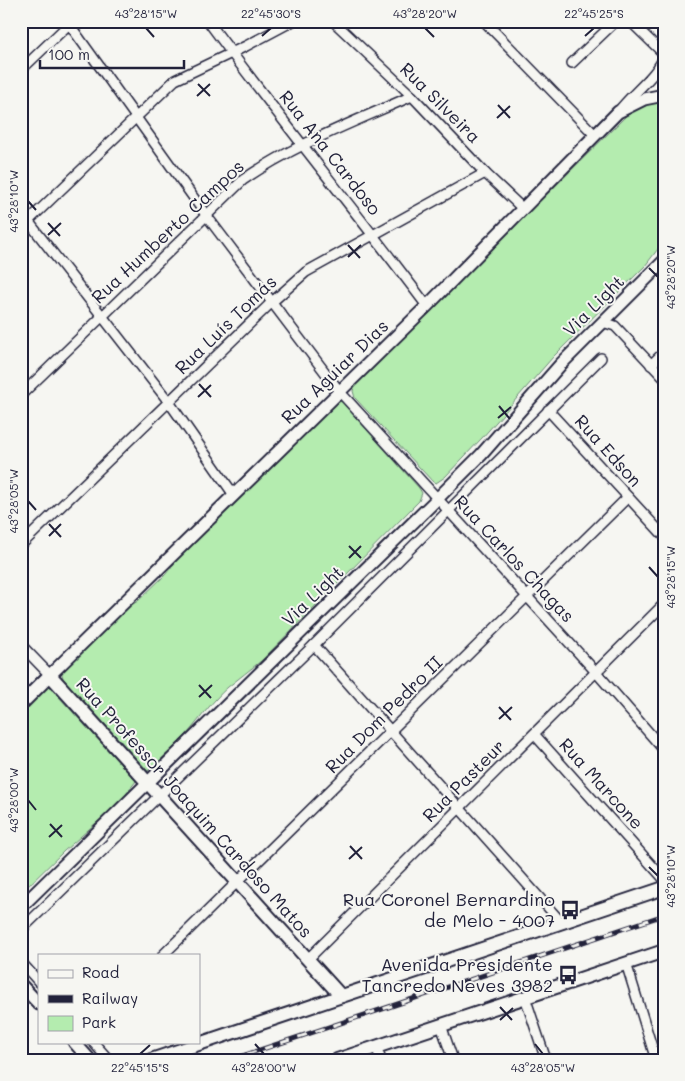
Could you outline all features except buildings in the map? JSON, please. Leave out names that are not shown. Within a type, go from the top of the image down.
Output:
[{"type":"main road","name":"Rua Aguiar Dias","points":[[21,704],[50,676]]},
{"type":"main road","name":"Rua Professor Joaquim Cardoso Matos","points":[[50,676],[341,996]]},
{"type":"main road","points":[[200,1043],[664,888]]},
{"type":"main road","points":[[336,1060],[664,950]]},
{"type":"main road","points":[[150,1060],[198,1044]]},
{"type":"street","name":"Rua Ana Cardoso","points":[[208,21],[427,306]]},
{"type":"street","points":[[25,225],[135,117],[176,80],[293,21]]},
{"type":"street","name":"Rua Silveira","points":[[333,21],[412,96],[485,173],[522,208]]},
{"type":"street","points":[[484,21],[595,135]]},
{"type":"street","points":[[572,63],[616,21]]},
{"type":"street","points":[[630,21],[664,55]]},
{"type":"street","points":[[21,70],[68,23]]},
{"type":"street","name":"Rua Carlos Chagas","points":[[68,23],[206,215],[340,392],[596,672],[664,750]]},
{"type":"street","name":"Rua Aguiar Dias","points":[[50,676],[427,306],[618,112],[659,67],[664,55]]},
{"type":"street","points":[[618,112],[644,99],[664,95]]},
{"type":"street","name":"Rua Humberto Campos","points":[[21,395],[243,180],[269,162],[302,145],[412,96]]},
{"type":"street","name":"Rua Luís Tomás","points":[[21,545],[272,302],[306,272],[485,173]]},
{"type":"street","points":[[21,212],[25,225],[102,316],[169,402],[234,494]]},
{"type":"street","name":"Via Light","points":[[21,907],[481,455],[561,364],[664,262]]},
{"type":"street","points":[[603,322],[615,326],[664,378]]},
{"type":"street","points":[[651,364],[664,352]]},
{"type":"street","points":[[21,930],[449,512],[601,358]]},
{"type":"street","name":"Rua Edson","points":[[548,410],[664,536]]},
{"type":"street","name":"Rua Dom Pedro II","points":[[164,954],[628,497]]},
{"type":"street","name":"Rua Pasteur","points":[[308,959],[664,604]]},
{"type":"street","name":"Rua Professor Joaquim Cardoso Matos","points":[[21,645],[50,676]]},
{"type":"street","points":[[314,645],[561,922]]},
{"type":"street","name":"Rua Marcone","points":[[534,734],[664,878]]},
{"type":"street","points":[[21,962],[38,981]]},
{"type":"street","points":[[626,963],[656,1060]]},
{"type":"street","points":[[21,985],[38,1003]]},
{"type":"street","points":[[525,997],[546,1060]]},
{"type":"street","points":[[441,1025],[453,1060]]},
{"type":"street","points":[[76,1044],[90,1060]]},
{"type":"street","points":[[95,1044],[109,1060]]},
{"type":"street","points":[[376,1046],[381,1060]]},
{"type":"green space","points":[[664,102],[664,241],[645,266],[553,357],[445,477],[436,483],[433,482],[355,398],[353,391],[355,384],[630,112],[650,103]]},
{"type":"green space","points":[[337,400],[342,402],[419,488],[422,493],[419,501],[261,661],[222,692],[187,734],[148,771],[63,678],[61,671],[123,610],[138,601],[165,575],[189,545]]},
{"type":"green space","points":[[48,685],[136,781],[120,802],[64,851],[21,893],[21,711]]},
{"type":"railway","points":[[230,1060],[664,915]]},
{"type":"place","name":"Rua Coronel Bernardino de Melo - 4007","points":[[570,910]]},
{"type":"place","name":"Avenida Presidente Tancredo Neves 3982","points":[[568,975]]}]
